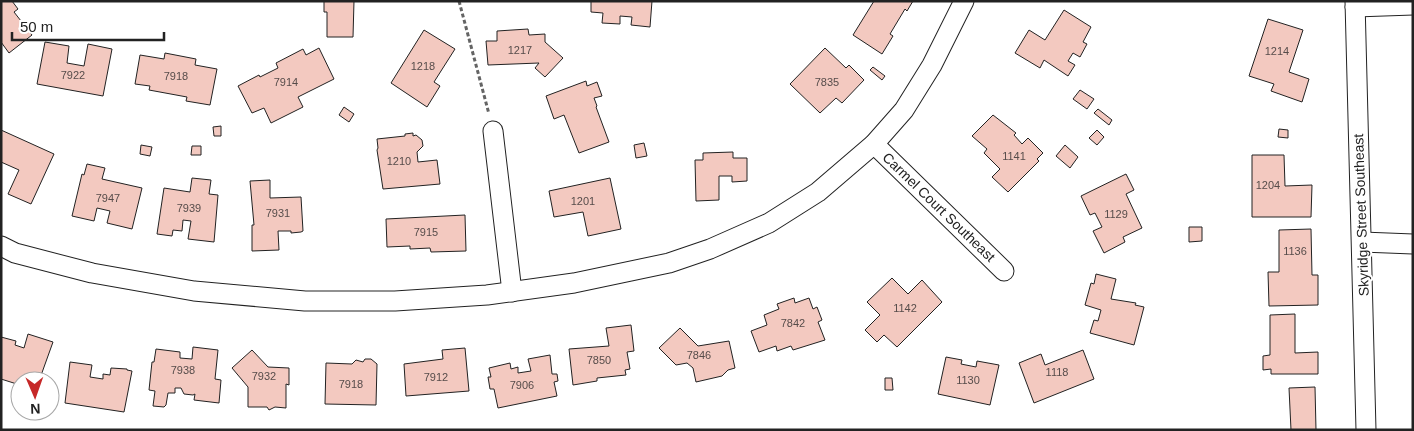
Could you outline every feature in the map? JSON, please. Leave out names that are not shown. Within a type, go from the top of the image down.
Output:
[{"type":"street","points":[[1,246],[15,253],[92,273],[194,291],[296,300],[395,301],[487,295],[574,283],[659,265],[710,250],[769,223],[818,192],[874,144],[904,110],[932,65],[964,1]]},
{"type":"street","points":[[1355,4],[1413,5]]},
{"type":"street","name":"Skyridge Street Southeast","points":[[1355,4],[1366,430]]},
{"type":"street","points":[[493,131],[512,292]]},
{"type":"street","name":"Carmel Court Southeast","points":[[874,144],[1004,271]]},
{"type":"street","points":[[1362,242],[1413,244]]},
{"type":"path","points":[[459,1],[493,131]]},
{"type":"building","points":[[1,1],[12,1],[18,9],[14,12],[32,35],[9,53],[1,42]]},
{"type":"building","points":[[324,1],[354,1],[353,37],[327,37],[327,12],[324,12]]},
{"type":"building","points":[[591,1],[652,1],[650,27],[631,25],[632,17],[620,16],[620,24],[602,23],[603,13],[591,12]]},
{"type":"building","points":[[874,1],[913,1],[907,11],[905,9],[890,34],[893,36],[882,54],[853,35]]},
{"type":"building","points":[[1064,10],[1091,27],[1083,42],[1087,44],[1080,57],[1073,53],[1068,61],[1075,65],[1068,76],[1044,60],[1040,68],[1015,53],[1029,30],[1045,40]]},
{"type":"building","points":[[1268,19],[1303,30],[1289,72],[1309,79],[1302,102],[1271,91],[1274,84],[1249,76]]},
{"type":"building","points":[[528,29],[529,35],[545,34],[545,42],[563,58],[545,77],[535,68],[539,63],[488,65],[486,41],[497,41],[497,31]]},
{"type":"building","points":[[424,30],[455,49],[434,82],[440,86],[427,107],[391,83]]},
{"type":"building","points":[[45,42],[69,46],[67,63],[84,66],[88,44],[112,49],[103,96],[37,84]]},
{"type":"building","points":[[319,48],[334,79],[298,97],[303,107],[271,123],[264,108],[252,113],[238,86],[278,68],[276,63],[303,49],[306,55]]},
{"type":"building","points":[[825,48],[846,68],[849,65],[864,80],[842,103],[836,98],[820,113],[790,84]]},
{"type":"building","points":[[165,53],[196,59],[195,65],[217,69],[210,105],[186,101],[187,97],[149,90],[150,86],[135,84],[140,55],[164,59]]},
{"type":"building","points":[[873,67],[885,76],[882,80],[870,70]]},
{"type":"building","points":[[586,81],[587,86],[597,82],[602,96],[594,98],[609,142],[579,153],[564,115],[554,119],[546,96]]},
{"type":"building","points":[[1080,90],[1094,99],[1087,109],[1073,99]]},
{"type":"building","points":[[344,107],[354,114],[349,122],[339,115]]},
{"type":"building","points":[[1098,109],[1112,120],[1109,125],[1094,113]]},
{"type":"building","points":[[993,115],[1016,133],[1014,135],[1022,144],[1028,138],[1043,153],[1037,159],[1039,161],[1008,192],[992,177],[1000,169],[984,153],[987,149],[972,136]]},
{"type":"building","points":[[221,126],[221,136],[214,136],[213,127]]},
{"type":"building","points":[[1279,129],[1288,130],[1288,138],[1278,137]]},
{"type":"building","points":[[1,130],[54,154],[31,204],[8,194],[19,170],[1,162]]},
{"type":"building","points":[[1097,130],[1104,137],[1097,145],[1089,138]]},
{"type":"building","points":[[413,133],[413,136],[416,135],[422,140],[423,146],[417,152],[418,162],[437,160],[440,184],[383,189],[377,139],[405,136],[405,134]]},
{"type":"building","points":[[644,143],[647,156],[636,158],[634,145]]},
{"type":"building","points":[[141,145],[152,147],[150,156],[140,154]]},
{"type":"building","points":[[1065,145],[1078,157],[1070,168],[1056,156]]},
{"type":"building","points":[[192,146],[201,146],[201,155],[191,155]]},
{"type":"building","points":[[733,152],[733,158],[747,158],[747,181],[732,182],[732,176],[719,176],[719,200],[696,201],[695,160],[703,160],[703,153]]},
{"type":"building","points":[[1252,155],[1284,155],[1285,186],[1312,185],[1311,217],[1252,217]]},
{"type":"building","points":[[87,164],[105,168],[102,179],[142,188],[132,229],[107,223],[110,211],[97,208],[94,221],[72,216],[82,174],[84,175]]},
{"type":"building","points":[[1126,174],[1134,190],[1126,194],[1142,228],[1123,237],[1125,242],[1104,253],[1093,231],[1102,227],[1095,213],[1090,215],[1081,196]]},
{"type":"building","points":[[192,178],[211,180],[209,194],[218,195],[214,242],[188,239],[191,221],[183,220],[182,231],[173,230],[172,236],[157,234],[164,188],[190,192]]},
{"type":"building","points":[[610,178],[621,229],[588,236],[583,212],[554,217],[549,191]]},
{"type":"building","points":[[270,180],[270,198],[301,197],[303,231],[291,233],[291,231],[278,231],[279,250],[252,251],[252,225],[254,225],[250,181]]},
{"type":"building","points":[[465,215],[466,251],[431,252],[430,248],[410,249],[410,246],[387,247],[386,219]]},
{"type":"building","points":[[1189,227],[1202,227],[1202,241],[1189,242]]},
{"type":"building","points":[[1311,229],[1312,275],[1318,275],[1318,305],[1269,306],[1268,272],[1279,272],[1279,230]]},
{"type":"building","points":[[1096,274],[1116,279],[1111,299],[1136,303],[1135,305],[1144,307],[1134,345],[1090,333],[1094,320],[1098,321],[1101,310],[1085,305],[1091,283],[1094,284]]},
{"type":"building","points":[[892,278],[908,294],[922,280],[942,302],[897,347],[884,335],[877,342],[865,330],[880,315],[867,302]]},
{"type":"building","points":[[794,298],[795,303],[809,298],[813,309],[817,307],[822,320],[818,322],[825,340],[793,350],[791,346],[777,351],[776,346],[759,352],[751,331],[767,325],[764,315],[779,309],[777,304]]},
{"type":"building","points":[[1295,314],[1295,353],[1318,352],[1318,374],[1271,374],[1271,369],[1263,370],[1263,356],[1270,355],[1270,315]]},
{"type":"building","points":[[631,325],[634,351],[627,352],[630,369],[625,370],[626,375],[597,378],[597,381],[573,385],[569,349],[609,346],[606,328]]},
{"type":"building","points":[[680,328],[698,346],[729,341],[735,368],[728,370],[722,376],[696,382],[693,368],[687,363],[676,365],[659,348]]},
{"type":"building","points":[[28,334],[53,342],[43,371],[10,371],[10,382],[1,379],[1,337],[16,341],[15,345],[24,348]]},
{"type":"building","points":[[193,347],[218,350],[215,379],[221,380],[219,403],[194,400],[195,394],[184,394],[181,388],[175,388],[175,393],[168,393],[164,407],[153,406],[155,391],[149,390],[152,362],[154,362],[156,349],[180,352],[180,358],[192,359]]},
{"type":"building","points":[[465,348],[469,391],[406,396],[404,364],[443,359],[442,350]]},
{"type":"building","points":[[252,350],[268,367],[289,368],[289,385],[286,384],[286,408],[275,407],[269,410],[267,407],[248,407],[248,387],[232,368]]},
{"type":"building","points":[[1083,350],[1094,379],[1034,403],[1019,363],[1041,354],[1045,365]]},
{"type":"building","points":[[550,355],[552,374],[557,374],[558,381],[554,382],[557,396],[498,408],[494,389],[490,389],[488,377],[491,377],[489,368],[510,363],[511,369],[518,367],[518,373],[531,371],[528,359]]},
{"type":"building","points":[[946,357],[962,360],[961,364],[976,367],[977,361],[999,365],[990,405],[938,394]]},
{"type":"building","points":[[365,359],[371,359],[377,364],[376,405],[325,404],[326,363],[352,364],[356,360],[363,362]]},
{"type":"building","points":[[70,362],[92,365],[90,377],[103,379],[103,374],[110,375],[111,368],[132,371],[124,412],[65,403]]},
{"type":"building","points":[[885,378],[892,378],[893,390],[885,390]]},
{"type":"building","points":[[1315,387],[1316,430],[1291,430],[1289,388]]}]
